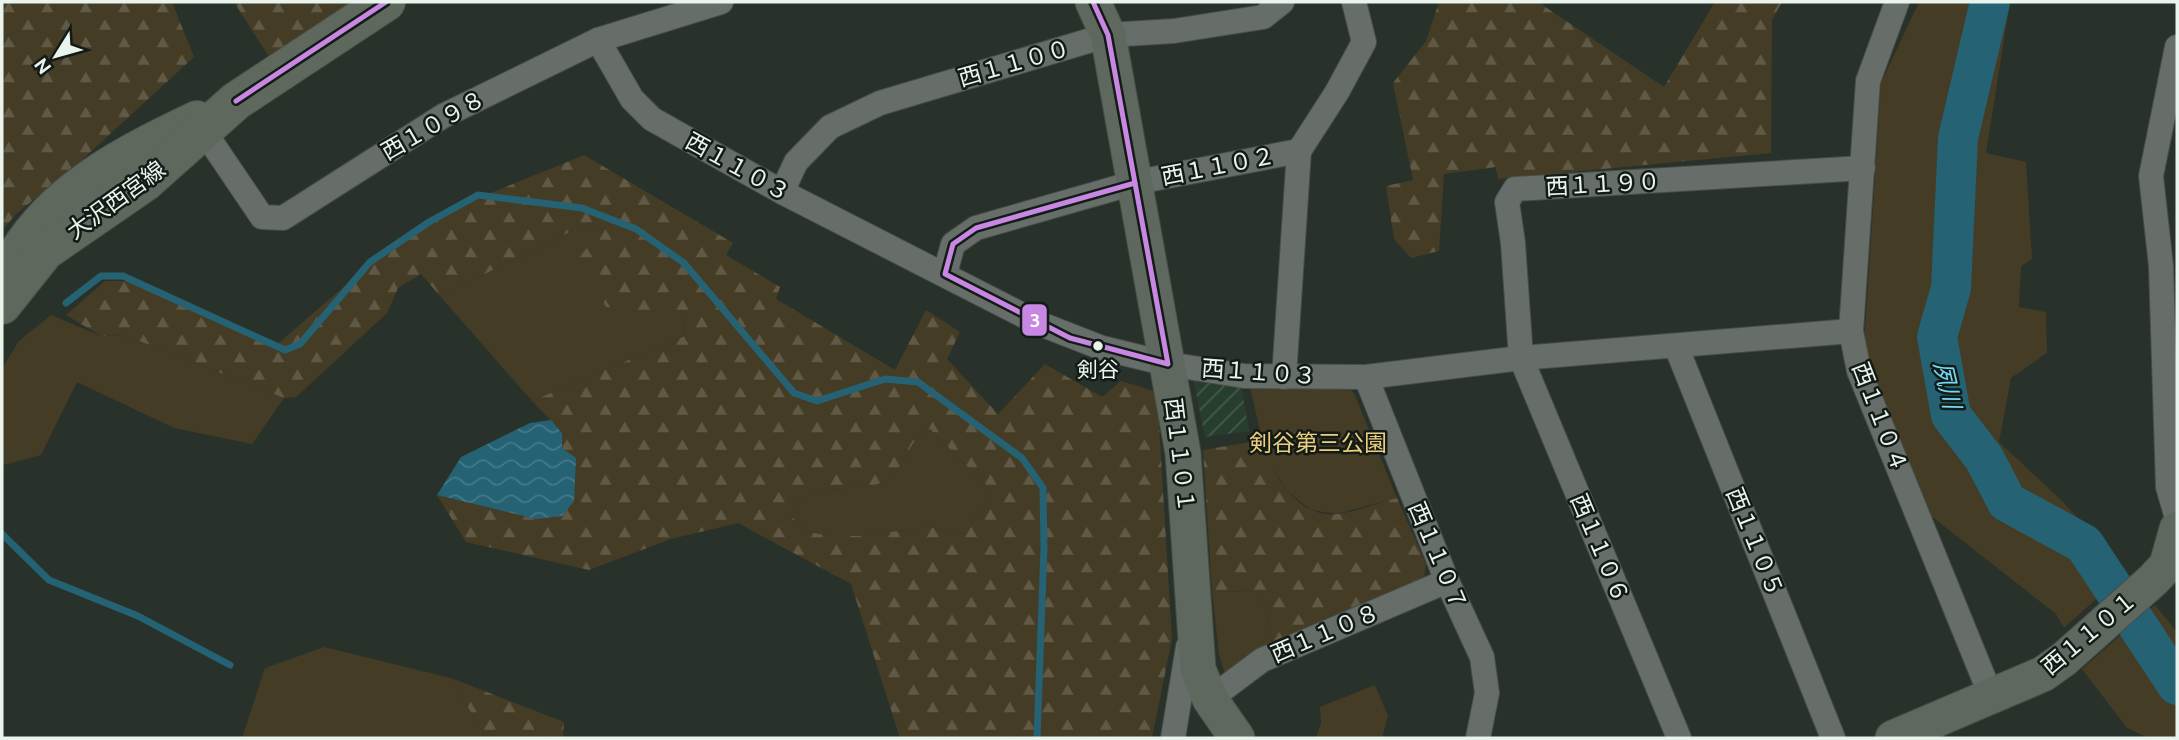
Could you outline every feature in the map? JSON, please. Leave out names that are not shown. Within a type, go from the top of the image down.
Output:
[{"type":"main road","name":"大沢西宮線","points":[[2,282],[19,251],[43,219],[100,170],[200,125],[386,2]]},
{"type":"main road","name":"大沢西宮線","points":[[2,305],[46,251],[145,182],[200,125]]},
{"type":"street","name":"西１０９８","points":[[200,125],[262,217],[283,218],[443,116],[598,40],[721,2]]},
{"type":"street","name":"西１１０１","points":[[1093,2],[1108,35],[1137,182],[1183,453],[1198,669],[1210,699],[1237,738]]},
{"type":"street","name":"西１１００","points":[[782,192],[796,162],[830,127],[855,112],[1108,35],[1174,31],[1263,17],[1282,2]]},
{"type":"street","points":[[1299,151],[1337,92],[1364,42],[1354,2]]},
{"type":"street","name":"西１１０４","points":[[1897,2],[1868,81],[1851,331],[1859,371],[1991,696]]},
{"type":"street","name":"西１１０３","points":[[598,40],[640,111],[782,192],[1070,338],[1168,364],[1244,376],[1366,377],[1521,358],[1851,331]]},
{"type":"street","points":[[2175,62],[2151,176],[2169,267],[2168,487],[2177,518]]},
{"type":"street","name":"西１１０２","points":[[945,274],[953,244],[976,228],[1137,182],[1299,151],[1284,377]]},
{"type":"street","name":"西１１９０","points":[[1521,358],[1513,243],[1507,202],[1515,189],[1863,168]]},
{"type":"street","name":"西１１０５","points":[[1676,346],[1833,738]]},
{"type":"street","name":"西１１０６","points":[[1521,358],[1679,738]]},
{"type":"street","name":"西１１０７","points":[[1366,377],[1447,581],[1482,657],[1487,694],[1478,738]]},
{"type":"street","name":"西１１０１","points":[[1893,738],[2042,674],[2098,630],[2167,565],[2177,529]]},
{"type":"street","name":"西１１０８","points":[[1210,699],[1262,660],[1447,581]]},
{"type":"street","points":[[1173,738],[1193,618]]},
{"type":"shaded area","points":[[1193,378],[1241,384],[1249,431],[1205,437]]},
{"type":"green space","points":[[2,2],[172,2],[194,57],[72,169],[16,214],[2,231]]},
{"type":"green space","points":[[234,2],[351,2],[271,60]]},
{"type":"green space","points":[[1439,2],[1538,2],[1664,87],[1715,2],[1782,2],[1772,20],[1771,153],[1498,179],[1496,167],[1444,174],[1439,251],[1411,258],[1394,239],[1386,186],[1413,180],[1393,83],[1426,41]]},
{"type":"green space","points":[[1919,2],[2010,2],[1986,153],[2026,162],[2032,259],[2021,266],[2019,307],[2046,312],[2047,353],[2011,378],[1999,442],[2061,500],[2127,571],[2064,628],[2056,614],[1930,515],[1867,374],[1865,333],[1881,83]]},
{"type":"green space","points":[[584,155],[733,243],[726,255],[780,287],[776,299],[895,370],[926,310],[960,332],[947,359],[998,414],[1045,364],[1102,397],[1121,381],[1157,392],[1172,639],[1152,738],[900,738],[851,584],[738,523],[671,539],[589,570],[466,542],[437,495],[536,519],[562,448],[562,432],[532,401],[685,336],[684,316],[606,307],[578,258],[603,230],[590,222],[440,296],[421,274],[398,288],[387,313],[296,397],[284,398],[124,335],[101,336],[66,315],[105,281],[130,281],[273,348],[390,247],[442,213]],"holes":[[[930,429],[987,486],[986,503],[964,534],[929,527],[858,536],[833,536],[808,532],[790,515],[799,502],[821,490],[859,487],[886,481],[897,471],[916,440]]]},
{"type":"green space","points":[[590,222],[603,230],[684,316],[685,336],[532,401],[440,296]]},
{"type":"green space","points":[[51,315],[101,336],[124,335],[284,398],[252,444],[174,428],[77,382],[41,455],[3,465],[2,368],[19,341]]},
{"type":"green space","name":"剣谷第三公園","points":[[1342,383],[1354,393],[1397,498],[1337,514],[1311,510],[1288,492],[1267,461],[1250,387],[1303,389]]},
{"type":"green space","points":[[930,429],[987,486],[986,503],[964,534],[929,527],[858,536],[833,536],[808,532],[790,515],[799,502],[821,490],[859,487],[886,481],[897,471],[916,440]]},
{"type":"green space","points":[[1262,440],[1279,480],[1298,502],[1310,509],[1324,514],[1338,514],[1397,498],[1426,564],[1424,578],[1273,642],[1261,592],[1212,591],[1203,450]]},
{"type":"green space","points":[[1212,591],[1261,592],[1273,642],[1245,656],[1225,675],[1219,654]]},
{"type":"green space","points":[[2155,605],[2177,632],[2177,738],[2149,738],[2127,728],[2082,669]]},
{"type":"green space","points":[[324,647],[451,678],[486,738],[242,738],[265,668]]},
{"type":"green space","points":[[451,678],[564,722],[563,738],[486,738]]},
{"type":"green space","points":[[1375,685],[1388,716],[1382,738],[1316,738],[1321,723],[1320,707]]},
{"type":"water","points":[[551,420],[562,433],[562,448],[576,458],[574,501],[562,516],[536,519],[437,495],[461,457],[530,423]]},
{"type":"waterway","name":"夙川","points":[[1990,2],[1958,138],[1951,288],[1937,337],[1951,415],[1984,458],[2007,502],[2084,544],[2177,685]]},
{"type":"waterway","points":[[66,303],[101,276],[123,276],[285,350],[300,344],[370,262],[429,222],[478,195],[582,208],[636,229],[684,263],[794,393],[817,401],[885,379],[918,382],[1022,458],[1043,488],[1044,548],[1037,738]]},
{"type":"waterway","points":[[2,534],[49,580],[138,616],[230,665]]},
{"type":"transit line","name":"3","points":[[236,101],[386,2]]},
{"type":"transit line","name":"3","points":[[1093,2],[1108,35],[1135,183]]},
{"type":"transit line","name":"3","points":[[1135,183],[1168,364],[1070,338],[945,274],[953,244],[976,228],[1135,183]]},
{"type":"place","name":"剣谷","points":[[1098,346]]}]
